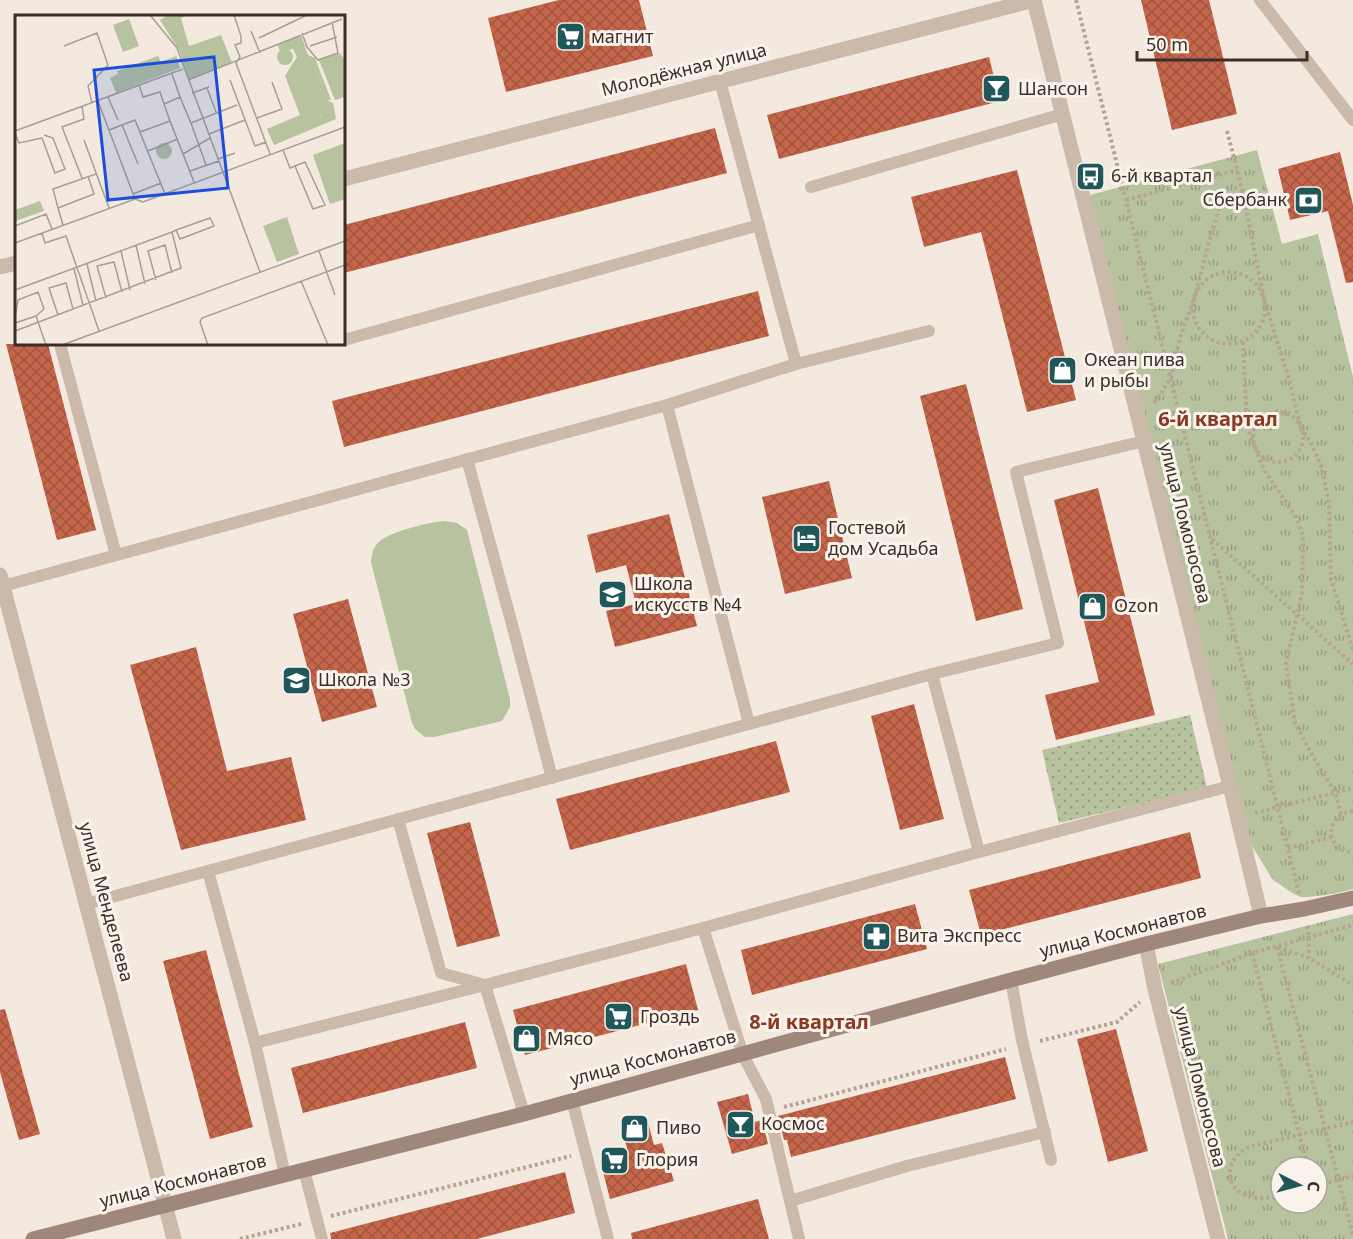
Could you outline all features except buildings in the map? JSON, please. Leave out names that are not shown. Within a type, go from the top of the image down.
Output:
[{"type":"street","name":"Молодёжная улица","points":[[345,178],[1034,0]]},
{"type":"street","name":"улица Ломоносова","points":[[1034,0],[1261,916]]},
{"type":"street","points":[[0,267],[15,263]]},
{"type":"street","name":"улица Менделеева","points":[[1,580],[174,1239]]},
{"type":"street","name":"улица Космонавтов","points":[[33,1239],[524,1114],[1146,944],[1261,916],[1304,909],[1353,897]]},
{"type":"street","name":"улица Ломоносова","points":[[1146,944],[1155,989],[1218,1239]]},
{"type":"lane","points":[[1260,0],[1353,120]]},
{"type":"lane","points":[[720,81],[796,364]]},
{"type":"lane","points":[[811,187],[1063,114]]},
{"type":"lane","points":[[345,339],[759,225]]},
{"type":"lane","points":[[1,580],[116,555],[667,405],[796,364],[929,331]]},
{"type":"lane","points":[[60,345],[116,555]]},
{"type":"lane","points":[[667,405],[749,724]]},
{"type":"lane","points":[[86,904],[932,674],[1058,643],[1017,472],[1142,433]]},
{"type":"lane","points":[[467,459],[552,778]]},
{"type":"lane","points":[[932,674],[979,852]]},
{"type":"lane","points":[[255,1043],[703,928],[1230,786]]},
{"type":"lane","points":[[398,819],[441,972],[485,985]]},
{"type":"lane","points":[[208,871],[255,1043],[285,1175]]},
{"type":"lane","points":[[703,928],[743,1055],[766,1099],[799,1239]]},
{"type":"lane","points":[[1011,980],[1023,1045],[1051,1160]]},
{"type":"lane","points":[[485,985],[524,1114]]},
{"type":"lane","points":[[572,1100],[608,1239]]},
{"type":"lane","points":[[790,1201],[907,1166],[1044,1132]]},
{"type":"lane","points":[[304,1170],[322,1239]]},
{"type":"path","points":[[1076,0],[1304,909],[1310,936],[1309,958]]},
{"type":"path","points":[[1227,131],[1237,170],[1264,299],[1265,307],[1259,328],[1251,337],[1235,344],[1220,343],[1204,335],[1196,325],[1193,302],[1221,203],[1242,194]]},
{"type":"path","points":[[1126,200],[1237,170]]},
{"type":"path","points":[[1142,433],[1171,378],[1180,338],[1196,292],[1209,278],[1219,273],[1242,274],[1259,287],[1264,299],[1288,376],[1301,428],[1303,435],[1302,443],[1295,456],[1284,461],[1269,460],[1263,457],[1255,446],[1254,433],[1259,420],[1272,413],[1283,412],[1291,415],[1298,422],[1301,428],[1311,443],[1322,468],[1329,503],[1331,579],[1353,651]]},
{"type":"path","points":[[1243,342],[1247,427],[1264,470],[1296,517],[1303,536],[1302,594],[1286,663],[1295,723],[1335,792],[1341,814]]},
{"type":"path","points":[[1210,538],[1353,664]]},
{"type":"path","points":[[1238,818],[1353,788]]},
{"type":"path","points":[[1353,811],[1341,814],[1333,822],[1331,833],[1335,844],[1340,849],[1353,852]]},
{"type":"path","points":[[1288,848],[1332,837]]},
{"type":"path","points":[[769,1112],[1117,1022],[1155,989],[1252,953],[1353,924]]},
{"type":"path","points":[[1277,947],[1309,958],[1353,985]]},
{"type":"path","points":[[1277,947],[1353,1235]]},
{"type":"path","points":[[1252,953],[1305,1155]]},
{"type":"path","points":[[1269,1198],[1256,1198],[1238,1192],[1231,1180],[1231,1165],[1239,1153],[1245,1149],[1353,1122]]},
{"type":"path","points":[[240,1239],[585,1152]]},
{"type":"path","points":[[1329,1183],[1353,1176]]},
{"type":"green space","points":[[1257,150],[1282,244],[1318,234],[1353,377],[1353,889],[1308,897],[1294,894],[1273,880],[1252,846],[1090,195]]},
{"type":"green space","points":[[445,521],[457,523],[467,530],[510,699],[510,707],[502,721],[434,737],[425,737],[415,729],[412,723],[371,562],[375,546],[389,535]]},
{"type":"green space","points":[[1190,715],[1207,788],[1059,823],[1042,750]]},
{"type":"green space","points":[[1353,914],[1353,1239],[1228,1239],[1158,964]]},
{"type":"place","name":"магнит","points":[[570,37]]},
{"type":"place","name":"Шансон","points":[[997,89]]},
{"type":"place","name":"6-й квартал","points":[[1090,176]]},
{"type":"place","name":"Сбербанк","points":[[1308,200]]},
{"type":"place","name":"Океан пива и рыбы","points":[[1063,370]]},
{"type":"place","name":"Гостевой дом Усадьба","points":[[807,538]]},
{"type":"place","name":"Школа искусств №4","points":[[613,594]]},
{"type":"place","name":"Ozon","points":[[1093,606]]},
{"type":"place","name":"Школа №3","points":[[297,680]]},
{"type":"place","name":"Вита Экспресс","points":[[876,936]]},
{"type":"place","name":"Гроздь","points":[[619,1017]]},
{"type":"place","name":"Мясо","points":[[526,1039]]},
{"type":"place","name":"Космос","points":[[740,1124]]},
{"type":"place","name":"Пиво","points":[[635,1128]]},
{"type":"place","name":"Глория","points":[[615,1160]]},
{"type":"district","name":"6-й квартал","points":[[1218,419]]},
{"type":"district","name":"8-й квартал","points":[[809,1022]]}]
